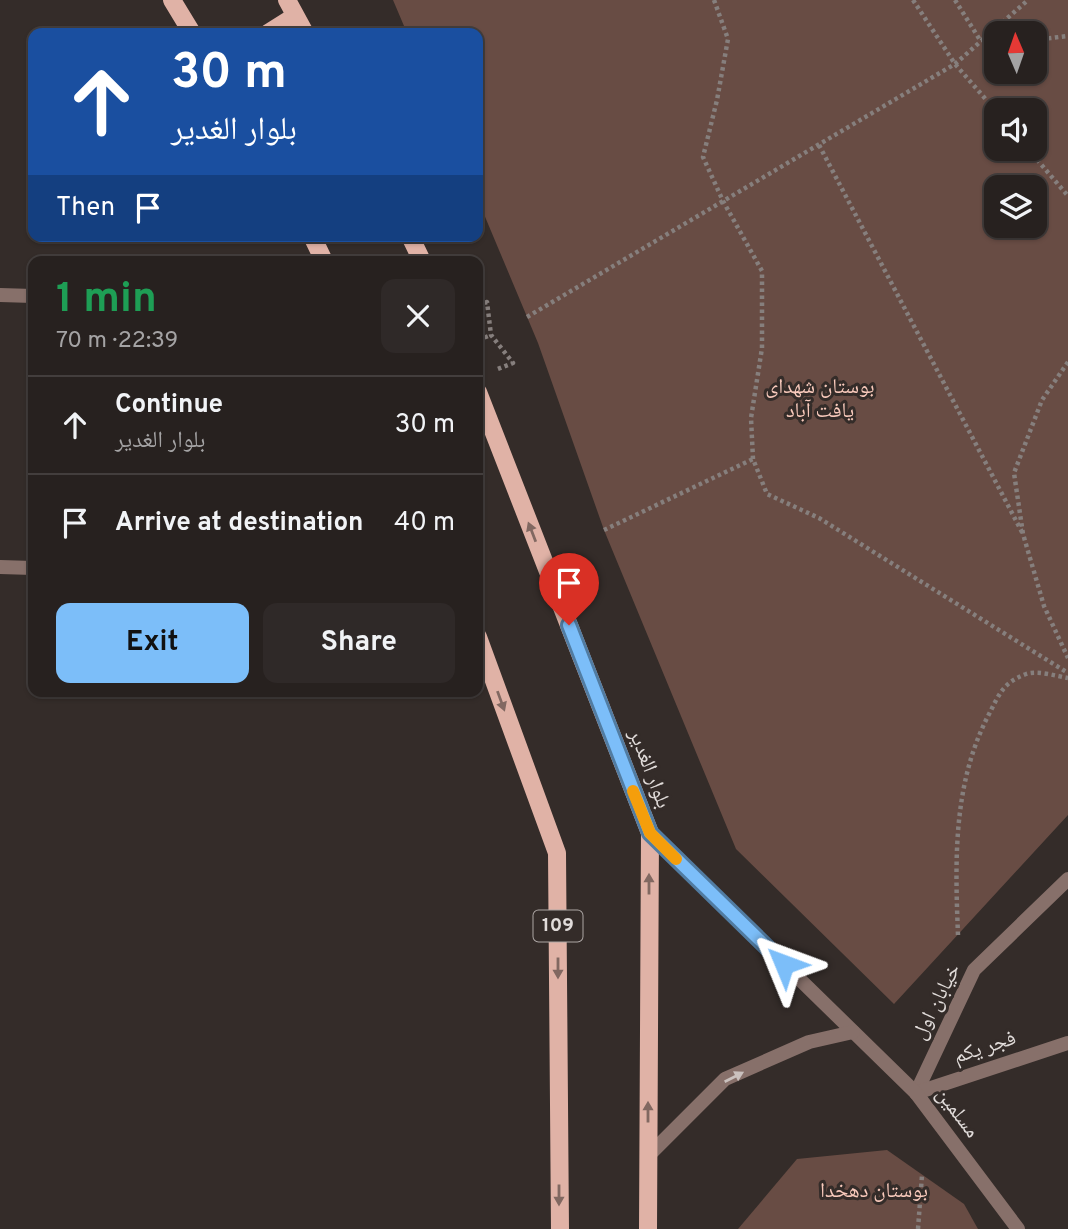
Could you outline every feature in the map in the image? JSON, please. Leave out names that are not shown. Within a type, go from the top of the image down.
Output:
[{"type":"main road","points":[[172,0],[189,28]]},
{"type":"main road","points":[[273,28],[291,8],[302,28]]},
{"type":"main road","name":"بلوار الغدیر","points":[[483,405],[650,833],[648,1229]]},
{"type":"main road","name":"109","points":[[483,651],[557,853],[560,1229]]},
{"type":"street","points":[[0,295],[28,296]]},
{"type":"street","points":[[0,567],[28,568]]},
{"type":"street","name":"مسلمین","points":[[650,833],[916,1093],[1018,1229]]},
{"type":"street","name":"خیابان اول","points":[[916,1093],[974,970],[1068,879]]},
{"type":"street","points":[[648,1156],[725,1079],[809,1042],[853,1031]]},
{"type":"street","name":"فجر یکم","points":[[916,1093],[1068,1043]]},
{"type":"path","points":[[714,0],[728,38],[704,157],[723,201],[762,271],[762,348],[751,418],[753,459],[767,494],[819,518],[1068,675]]},
{"type":"path","points":[[913,0],[955,64],[985,98]]},
{"type":"path","points":[[955,0],[980,40]]},
{"type":"path","points":[[527,317],[955,64],[1028,0]]},
{"type":"path","points":[[1047,38],[1068,36]]},
{"type":"path","points":[[818,145],[1023,534]]},
{"type":"path","points":[[1038,161],[1068,196]]},
{"type":"path","points":[[483,303],[487,302],[491,335],[513,363]]},
{"type":"path","points":[[483,338],[491,335]]},
{"type":"path","points":[[1068,362],[1042,400],[1014,473],[1023,534],[1044,606],[1068,658]]},
{"type":"path","points":[[604,530],[753,459]]},
{"type":"path","points":[[958,935],[955,863],[960,793],[979,734],[1003,687],[1028,673],[1068,675]]},
{"type":"path","points":[[918,1229],[922,1175]]},
{"type":"green space","name":"بوستان شهدای یافت آباد","points":[[393,0],[1068,0],[1068,815],[894,1004],[736,849],[604,530],[538,343],[483,212],[483,28],[405,28]]},
{"type":"green space","name":"بوستان دهخدا","points":[[887,1150],[964,1204],[978,1229],[738,1229],[797,1159]]},
{"type":"slow traffic","points":[[633,791],[650,833],[676,859]]},
{"type":"route","points":[[569,625],[650,833],[784,964]]}]
